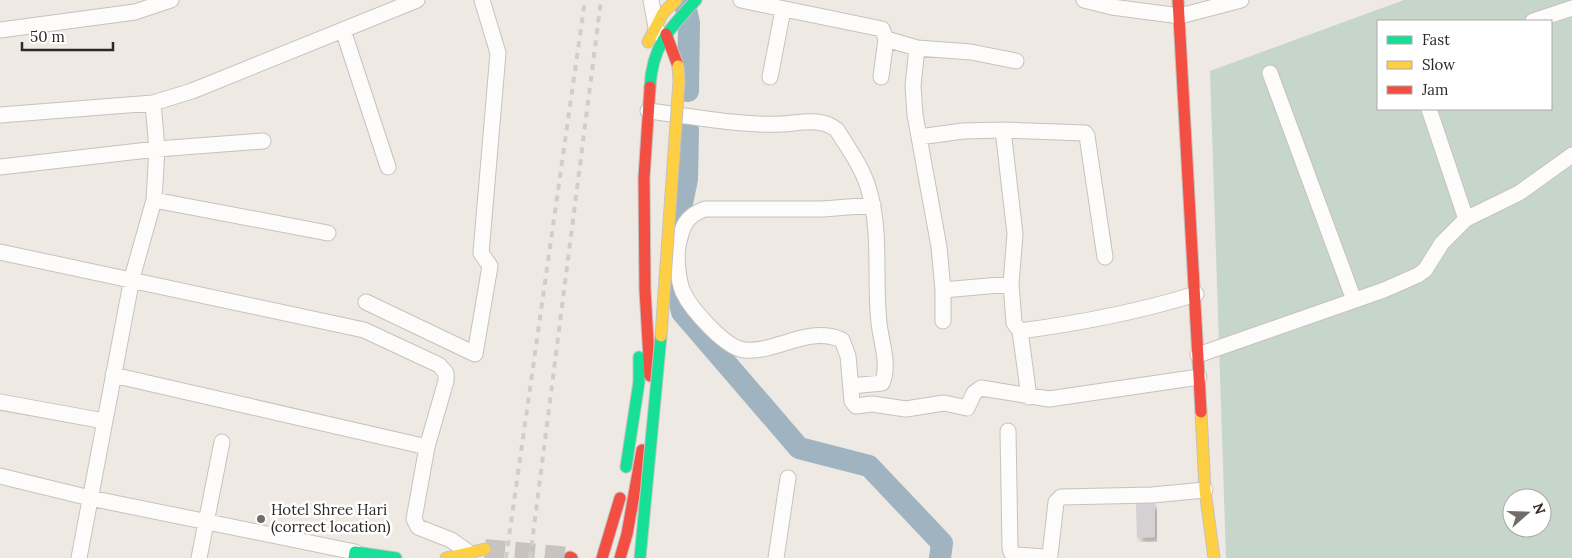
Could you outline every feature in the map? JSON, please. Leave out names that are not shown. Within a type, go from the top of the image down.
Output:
[{"type":"street","points":[[0,30],[142,10],[171,0]]},
{"type":"street","points":[[0,115],[153,103],[208,85],[343,30],[400,3],[417,0]]},
{"type":"street","points":[[366,302],[476,354],[490,266],[481,253],[498,53],[482,0]]},
{"type":"street","points":[[640,558],[658,386],[679,81],[678,66],[651,0]]},
{"type":"street","points":[[620,558],[627,534],[651,382],[644,290],[644,178],[650,83],[663,29],[676,0]]},
{"type":"street","points":[[602,558],[614,524],[639,382],[634,263],[638,99],[648,40],[696,0]]},
{"type":"street","points":[[741,0],[782,10],[882,29],[886,39],[881,78]]},
{"type":"street","points":[[1084,0],[1180,16],[1241,0]]},
{"type":"street","points":[[1178,0],[1196,294],[1205,490],[1212,557]]},
{"type":"street","points":[[1536,20],[1572,8]]},
{"type":"street","points":[[770,77],[782,10]]},
{"type":"street","points":[[343,30],[388,167]]},
{"type":"street","points":[[886,39],[917,48],[971,52],[1016,61]]},
{"type":"street","points":[[917,48],[913,86],[919,137],[939,247],[943,290],[943,321]]},
{"type":"street","points":[[1270,73],[1354,300]]},
{"type":"street","points":[[78,558],[132,278],[154,200],[157,149],[153,103]]},
{"type":"street","points":[[1429,110],[1466,219]]},
{"type":"street","points":[[648,111],[779,124],[819,121],[830,124],[837,130],[853,156],[867,185],[873,205],[877,231],[878,319],[885,375],[882,383],[851,386]]},
{"type":"street","points":[[1003,130],[1015,234],[1012,284],[1014,322],[1020,331],[1029,397]]},
{"type":"street","points":[[919,137],[963,131],[1081,132],[1087,136],[1105,257]]},
{"type":"street","points":[[0,167],[157,149],[263,141]]},
{"type":"street","points":[[1198,355],[1354,300],[1418,275],[1425,270],[1448,236],[1466,219],[1519,193],[1572,155]]},
{"type":"street","points":[[154,200],[328,233]]},
{"type":"street","points":[[873,205],[823,209],[704,209],[694,213],[684,222],[678,250],[682,290],[690,304],[728,345],[743,350],[761,350],[791,339],[825,336],[836,338],[844,343],[852,401],[856,406],[872,404],[895,409],[944,403],[968,408],[974,393],[981,388],[1049,399],[1199,377]]},
{"type":"street","points":[[0,252],[132,278],[364,330],[439,365],[446,373],[427,447],[414,519],[416,524],[423,530],[451,540],[468,552]]},
{"type":"street","points":[[943,290],[1012,284]]},
{"type":"street","points":[[1020,331],[1076,324],[1140,311],[1196,294]]},
{"type":"street","points":[[404,349],[412,324]]},
{"type":"street","points":[[113,375],[427,447]]},
{"type":"street","points":[[0,402],[104,421]]},
{"type":"street","points":[[1008,431],[1010,547],[1011,552],[1016,555],[1046,557],[1050,555],[1056,502],[1060,497],[1152,495],[1205,490]]},
{"type":"street","points":[[200,558],[222,442]]},
{"type":"street","points":[[0,476],[354,555],[396,558]]},
{"type":"street","points":[[776,558],[788,478]]},
{"type":"street","points":[[446,558],[485,549]]},
{"type":"green space","points":[[1404,0],[1572,0],[1572,558],[1226,558],[1210,71]]},
{"type":"building","points":[[1136,503],[1155,503],[1155,537],[1137,538]]},
{"type":"waterway","points":[[684,0],[689,23],[688,91]]},
{"type":"waterway","points":[[676,233],[687,179],[688,130]]},
{"type":"waterway","points":[[673,272],[682,312],[799,448],[869,466],[942,543],[940,558]]},
{"type":"tunnel","points":[[485,549],[570,557]]},
{"type":"railway","points":[[506,558],[585,0]]},
{"type":"railway","points":[[530,558],[601,0]]},
{"type":"traffic: fast","points":[[650,87],[651,73],[658,49],[670,29],[696,0]]},
{"type":"traffic: fast","points":[[640,558],[661,336]]},
{"type":"traffic: fast","points":[[626,467],[639,382],[639,357]]},
{"type":"traffic: fast","points":[[354,558],[355,552],[396,558]]},
{"type":"traffic: slow","points":[[648,42],[663,13],[676,0]]},
{"type":"traffic: slow","points":[[661,336],[679,81],[678,66]]},
{"type":"traffic: slow","points":[[1201,412],[1205,490],[1214,558]]},
{"type":"traffic: slow","points":[[446,558],[485,549]]},
{"type":"traffic: jam","points":[[1178,0],[1201,412]]},
{"type":"traffic: jam","points":[[666,34],[678,66]]},
{"type":"traffic: jam","points":[[650,87],[644,178],[645,290],[650,376]]},
{"type":"traffic: jam","points":[[620,558],[627,534],[642,450]]},
{"type":"traffic: jam","points":[[602,558],[620,498]]},
{"type":"place","name":"Hotel Shree Hari (correct location)","points":[[261,519]]}]
